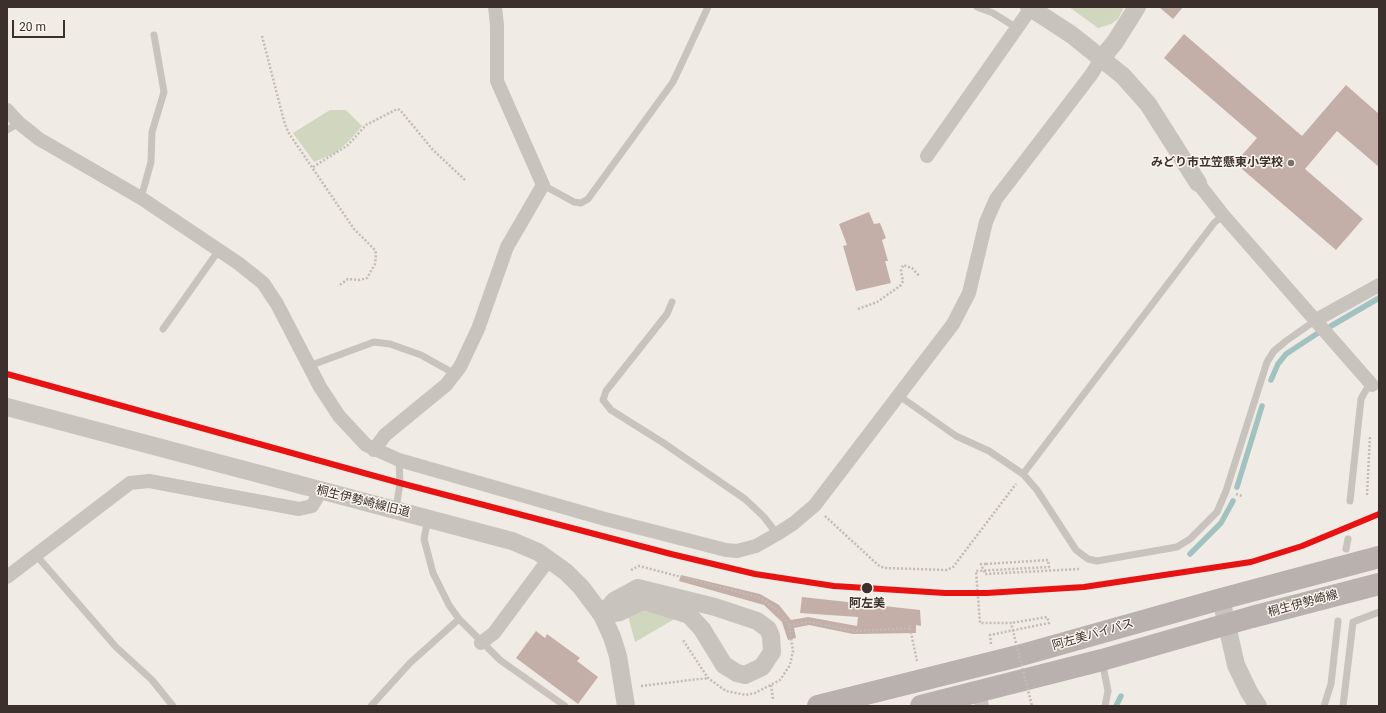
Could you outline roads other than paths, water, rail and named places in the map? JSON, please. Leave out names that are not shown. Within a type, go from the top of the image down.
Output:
[{"type":"main road","name":"阿左美バイパス","points":[[818,706],[1018,656],[1373,558]]},
{"type":"main road","name":"桐生伊勢崎線","points":[[1227,625],[1379,584]]},
{"type":"main road","points":[[921,706],[980,699],[1102,660],[1227,625]]},
{"type":"street","points":[[374,450],[385,436],[446,385],[455,374],[471,346],[507,247],[542,185],[497,81],[498,25],[494,7]]},
{"type":"street","points":[[7,110],[19,123],[40,139],[141,198],[256,276],[270,290],[308,366],[339,416],[359,439],[374,450],[399,460],[605,519],[726,550],[744,550],[756,546],[777,534],[794,523],[815,505],[953,324],[969,293],[977,266],[986,222],[996,199],[1091,75],[1101,58],[1115,42],[1137,7]]},
{"type":"street","points":[[927,156],[1030,8],[1072,35],[1123,76],[1148,104],[1198,183],[1222,216],[1316,320],[1372,385]]},
{"type":"street","points":[[1316,320],[1379,285]]},
{"type":"street","name":"桐生伊勢崎線旧道","points":[[7,407],[512,541],[538,552],[549,559],[581,587],[602,615],[612,636],[618,656],[626,706]]},
{"type":"street","points":[[7,577],[122,488],[138,481],[149,481],[299,509],[312,506],[321,491]]},
{"type":"street","points":[[481,643],[494,633],[549,559]]},
{"type":"street","points":[[638,588],[708,617],[689,615],[646,602],[640,602],[620,612],[602,615],[614,601],[638,588]]},
{"type":"street","points":[[1221,599],[1236,665],[1249,692],[1258,706]]},
{"type":"lane","points":[[542,185],[574,202],[581,203],[588,199],[673,82],[708,7]]},
{"type":"lane","points":[[977,7],[993,13],[1017,28]]},
{"type":"lane","points":[[141,198],[151,162],[152,132],[164,92],[154,36]]},
{"type":"lane","points":[[7,130],[19,123]]},
{"type":"lane","points":[[1023,474],[1214,224],[1222,216]]},
{"type":"lane","points":[[163,329],[219,250]]},
{"type":"lane","points":[[672,302],[667,314],[606,391],[603,400],[611,410],[669,446],[745,499],[764,517],[777,534]]},
{"type":"lane","points":[[898,395],[956,436],[989,451],[1023,474],[1037,490],[1076,550],[1088,559],[1097,561],[1177,548],[1190,539],[1217,512],[1226,491],[1267,362],[1274,351],[1316,320]]},
{"type":"lane","points":[[308,366],[374,342],[390,344],[421,355],[455,374]]},
{"type":"lane","points":[[1350,501],[1361,399],[1372,385]]},
{"type":"lane","points":[[395,510],[400,483],[399,460]]},
{"type":"lane","points":[[428,519],[424,539],[433,573],[459,618],[481,643],[500,660],[565,706]]},
{"type":"lane","points":[[1346,549],[1348,539]]},
{"type":"lane","points":[[36,555],[116,647],[152,680],[173,706]]},
{"type":"lane","points":[[1343,706],[1353,622],[1379,612]]},
{"type":"lane","points":[[371,706],[410,663],[459,618]]},
{"type":"lane","points":[[1324,706],[1331,684],[1338,621]]},
{"type":"lane","points":[[1102,660],[1108,691],[1105,706]]},
{"type":"waterway","points":[[1331,326],[1379,298]]},
{"type":"waterway","points":[[1271,380],[1278,364],[1286,354],[1318,333]]},
{"type":"waterway","points":[[1237,487],[1262,406]]},
{"type":"waterway","points":[[1190,554],[1221,523],[1233,501]]},
{"type":"waterway","points":[[1116,706],[1121,696]]},
{"type":"place","name":"みどり市立笠懸東小学校","points":[[1291,163]]},
{"type":"place","name":"阿左美","points":[[867,588]]}]
